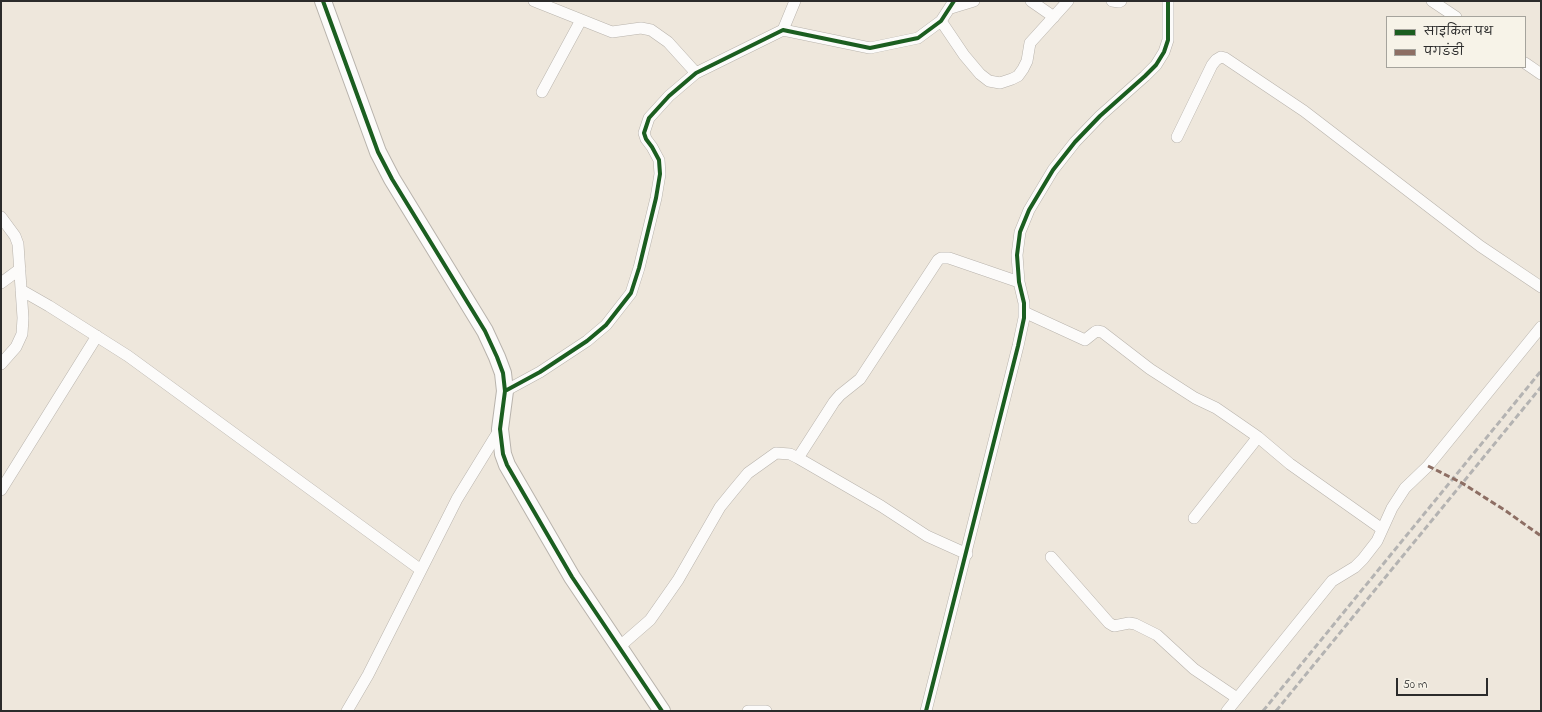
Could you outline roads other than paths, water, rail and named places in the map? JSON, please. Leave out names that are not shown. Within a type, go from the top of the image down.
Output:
[{"type":"street","points":[[323,1],[378,152],[392,179],[485,331],[499,362],[506,391],[500,429],[507,465],[572,577],[662,711]]},
{"type":"street","points":[[534,1],[612,32],[641,28],[651,30],[668,42],[696,73]]},
{"type":"street","points":[[783,30],[795,1]]},
{"type":"street","points":[[506,391],[540,372],[587,341],[606,325],[631,293],[639,268],[656,198],[660,174],[659,160],[644,133],[646,126],[649,118],[659,106],[696,73],[783,30],[870,48],[918,38],[941,21],[953,4],[974,1]]},
{"type":"street","points":[[1031,1],[1054,17]]},
{"type":"street","points":[[941,21],[964,55],[980,74],[989,81],[1000,83],[1018,76],[1027,61],[1030,43],[1068,1]]},
{"type":"street","points":[[1112,1],[1121,1]]},
{"type":"street","points":[[926,711],[1018,346],[1024,312],[1024,304],[1019,282],[1017,254],[1020,232],[1029,210],[1053,170],[1075,142],[1100,116],[1156,65],[1164,52],[1168,40],[1168,1]]},
{"type":"street","points":[[1432,1],[1454,16]]},
{"type":"street","points":[[542,92],[581,20]]},
{"type":"street","points":[[1177,137],[1212,65],[1216,60],[1226,58],[1304,111],[1480,246],[1541,286]]},
{"type":"street","points":[[1526,64],[1541,74]]},
{"type":"street","points":[[1,217],[15,236],[18,244],[23,318],[22,334],[16,347],[1,364]]},
{"type":"street","points":[[798,458],[834,402],[840,395],[860,379],[938,260],[941,258],[949,258],[1019,282]]},
{"type":"street","points":[[1,283],[20,269]]},
{"type":"street","points":[[21,290],[50,306],[128,356],[421,570]]},
{"type":"street","points":[[1024,312],[1085,340],[1097,331],[1102,332],[1155,372],[1195,398],[1216,408],[1258,437],[1290,464],[1382,529]]},
{"type":"street","points":[[1227,711],[1332,581],[1355,567],[1363,560],[1377,541],[1395,504],[1405,488],[1428,466],[1541,327]]},
{"type":"street","points":[[1,490],[97,336]]},
{"type":"street","points":[[347,711],[368,675],[457,499],[500,429]]},
{"type":"street","points":[[1194,518],[1258,437]]},
{"type":"street","points":[[619,647],[650,620],[678,580],[720,507],[748,473],[776,453],[790,454],[798,458],[927,536],[966,554]]},
{"type":"street","points":[[1051,557],[1109,623],[1114,626],[1135,624],[1157,634],[1194,670],[1237,698]]},
{"type":"street","points":[[748,711],[766,711]]},
{"type":"railway","points":[[1263,711],[1541,371]]},
{"type":"railway","points":[[1276,711],[1541,387]]}]
